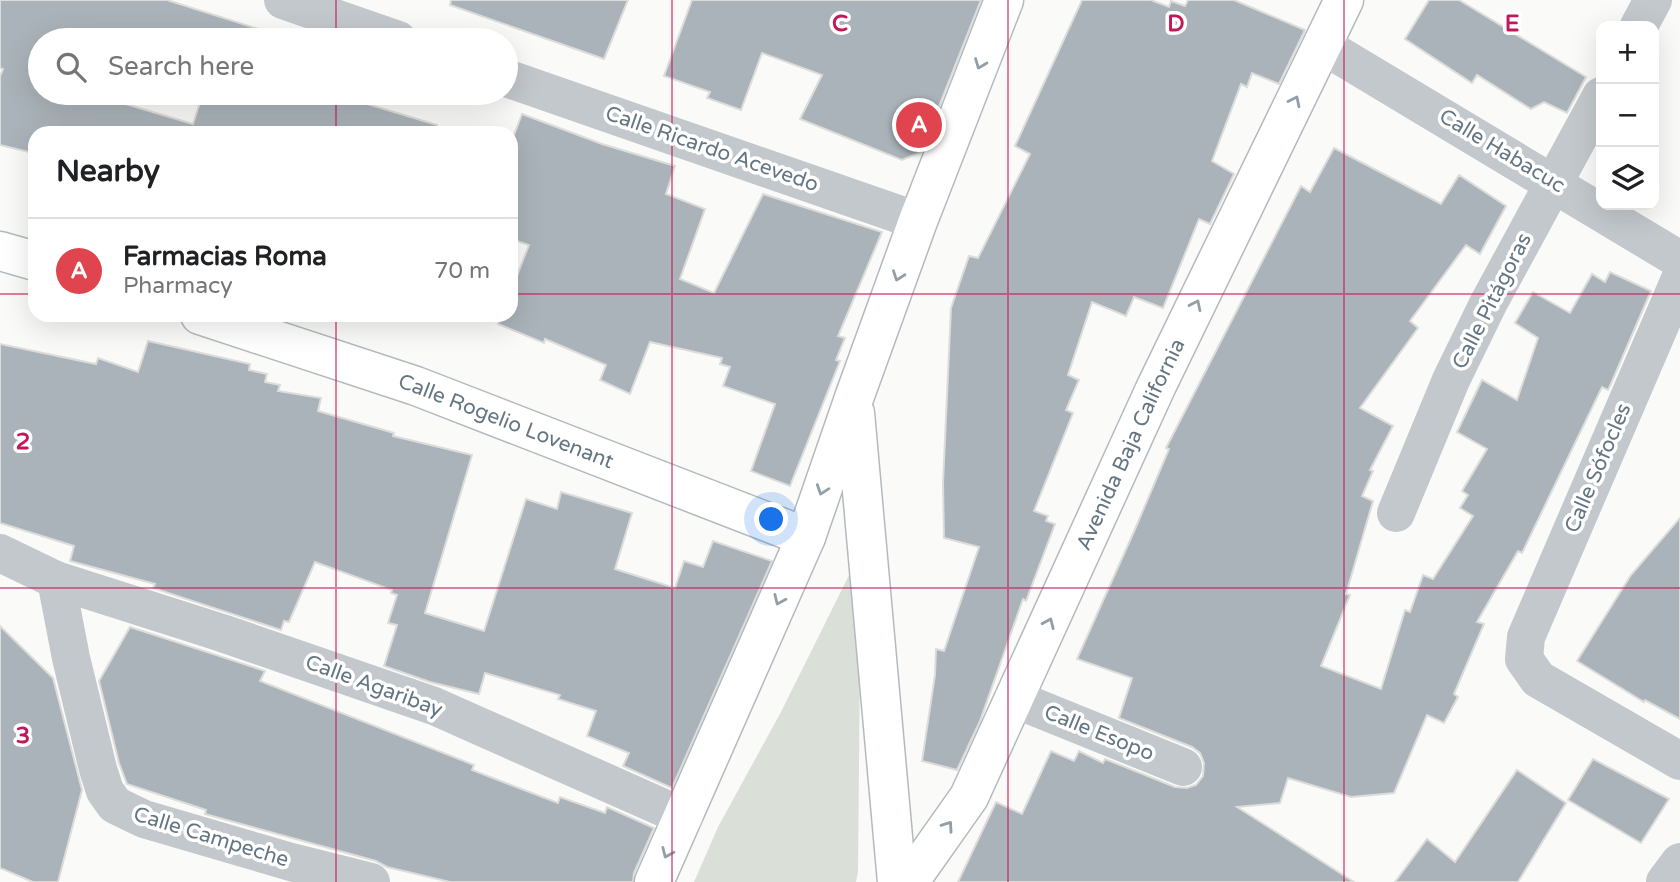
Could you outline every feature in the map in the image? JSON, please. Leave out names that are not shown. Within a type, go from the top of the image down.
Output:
[{"type":"main road","points":[[654,882],[806,537],[918,221],[1004,0]]},
{"type":"main road","name":"Avenida Baja California","points":[[909,882],[969,797],[1156,387],[1344,0]]},
{"type":"main road","points":[[0,251],[28,259]]},
{"type":"main road","name":"Calle Rogelio Lovenant","points":[[221,322],[416,386],[806,537]]},
{"type":"main road","points":[[854,398],[897,882]]},
{"type":"street","points":[[283,0],[364,28]]},
{"type":"street","points":[[1642,21],[1653,0]]},
{"type":"street","name":"Calle Habacuc","points":[[1322,45],[1555,182],[1680,260]]},
{"type":"street","name":"Calle Ricardo Acevedo","points":[[518,82],[918,221]]},
{"type":"street","name":"Calle Pitágoras","points":[[1396,513],[1451,380],[1488,304],[1596,105]]},
{"type":"street","name":"Calle Sófocles","points":[[1680,279],[1526,637],[1524,659],[1538,679],[1680,761]]},
{"type":"street","name":"Calle Agaribay","points":[[0,554],[56,580],[222,633],[434,706],[684,817]]},
{"type":"street","name":"Calle Campeche","points":[[56,580],[71,658],[98,769],[105,792],[115,805],[144,819],[284,872],[371,882]]},
{"type":"street","name":"Calle Esopo","points":[[1015,699],[1184,767]]},
{"type":"street","points":[[1665,882],[1680,862]]},
{"type":"shaded area","points":[[861,551],[856,882],[694,882],[718,827],[781,712]]},
{"type":"building","points":[[0,0],[167,0],[255,28],[28,28],[28,105],[129,105],[193,124],[199,105],[371,105],[437,126],[28,126],[28,152],[0,145],[0,76],[3,69],[0,68]]},
{"type":"building","points":[[451,0],[628,0],[604,59],[450,5]]},
{"type":"building","points":[[692,0],[981,0],[921,152],[902,160],[800,119],[822,75],[762,53],[741,110],[707,98],[710,92],[664,76]]},
{"type":"building","points":[[1082,0],[1151,0],[1169,7],[1171,1],[1185,6],[1188,0],[1234,0],[1305,30],[1279,84],[1252,73],[1247,87],[1241,84],[1212,161],[1234,174],[1210,224],[1199,219],[1163,308],[1134,297],[1126,316],[1092,302],[1068,375],[1079,380],[1066,410],[1073,413],[1034,511],[1048,516],[1046,521],[1055,524],[1026,601],[1023,599],[980,721],[957,770],[922,761],[935,675],[936,649],[944,651],[979,547],[944,538],[943,483],[951,308],[969,256],[978,258],[1030,154],[1015,146]]},
{"type":"building","points":[[1429,0],[1459,0],[1586,77],[1567,113],[1544,102],[1531,109],[1477,75],[1472,83],[1405,39]]},
{"type":"building","points":[[522,114],[602,144],[675,166],[666,194],[705,209],[680,279],[714,293],[763,194],[882,232],[838,336],[845,338],[836,360],[840,361],[790,486],[751,471],[775,404],[723,386],[730,367],[720,364],[722,358],[650,342],[630,394],[600,380],[606,365],[545,339],[544,343],[498,324],[518,322],[518,273],[529,245],[518,241],[517,126]]},
{"type":"building","points":[[1334,148],[1441,204],[1459,175],[1506,206],[1480,254],[1466,245],[1410,321],[1418,328],[1360,408],[1393,426],[1370,470],[1373,471],[1362,496],[1373,501],[1346,594],[1350,595],[1321,666],[1381,689],[1405,610],[1410,612],[1423,575],[1433,579],[1473,516],[1460,508],[1468,495],[1462,491],[1487,449],[1457,432],[1482,380],[1517,400],[1538,338],[1515,323],[1533,292],[1570,313],[1592,274],[1605,282],[1610,272],[1651,291],[1608,390],[1602,387],[1522,553],[1518,551],[1477,622],[1484,624],[1454,694],[1458,697],[1444,723],[1427,715],[1394,793],[1351,797],[1288,778],[1280,803],[1237,807],[1354,882],[958,882],[996,802],[1022,814],[1051,751],[1074,761],[1079,751],[1103,763],[1105,759],[1175,787],[1187,788],[1196,785],[1203,776],[1204,763],[1200,753],[1192,747],[1119,718],[1132,678],[1077,659],[1169,449],[1166,448],[1301,186],[1310,192]]},
{"type":"building","points":[[148,341],[250,364],[249,370],[267,374],[265,382],[280,385],[278,391],[321,398],[318,411],[394,433],[393,436],[472,455],[425,613],[484,631],[526,499],[557,509],[561,492],[632,513],[615,569],[675,588],[684,561],[703,567],[713,541],[772,561],[672,788],[623,766],[629,753],[587,736],[596,711],[558,699],[560,695],[485,673],[479,694],[430,682],[384,666],[397,625],[388,623],[397,595],[391,593],[392,590],[315,562],[289,622],[284,621],[281,630],[153,588],[155,584],[70,561],[74,546],[0,523],[0,344],[96,364],[98,358],[138,372]]},
{"type":"building","points":[[1680,518],[1680,719],[1645,700],[1644,702],[1577,661],[1631,575]]},
{"type":"building","points":[[0,626],[53,678],[82,790],[58,882],[33,882],[0,868]]},
{"type":"building","points":[[130,627],[265,671],[260,681],[474,765],[472,770],[558,803],[560,797],[605,813],[607,807],[654,828],[634,873],[633,882],[450,882],[387,867],[376,861],[205,814],[206,810],[127,784],[119,763],[99,681]]},
{"type":"building","points":[[1593,759],[1669,799],[1641,843],[1568,800]]},
{"type":"building","points":[[1517,770],[1566,803],[1518,882],[1395,882],[1427,839],[1455,862]]},
{"type":"place","name":"Farmacias Roma","points":[[919,125]]}]
